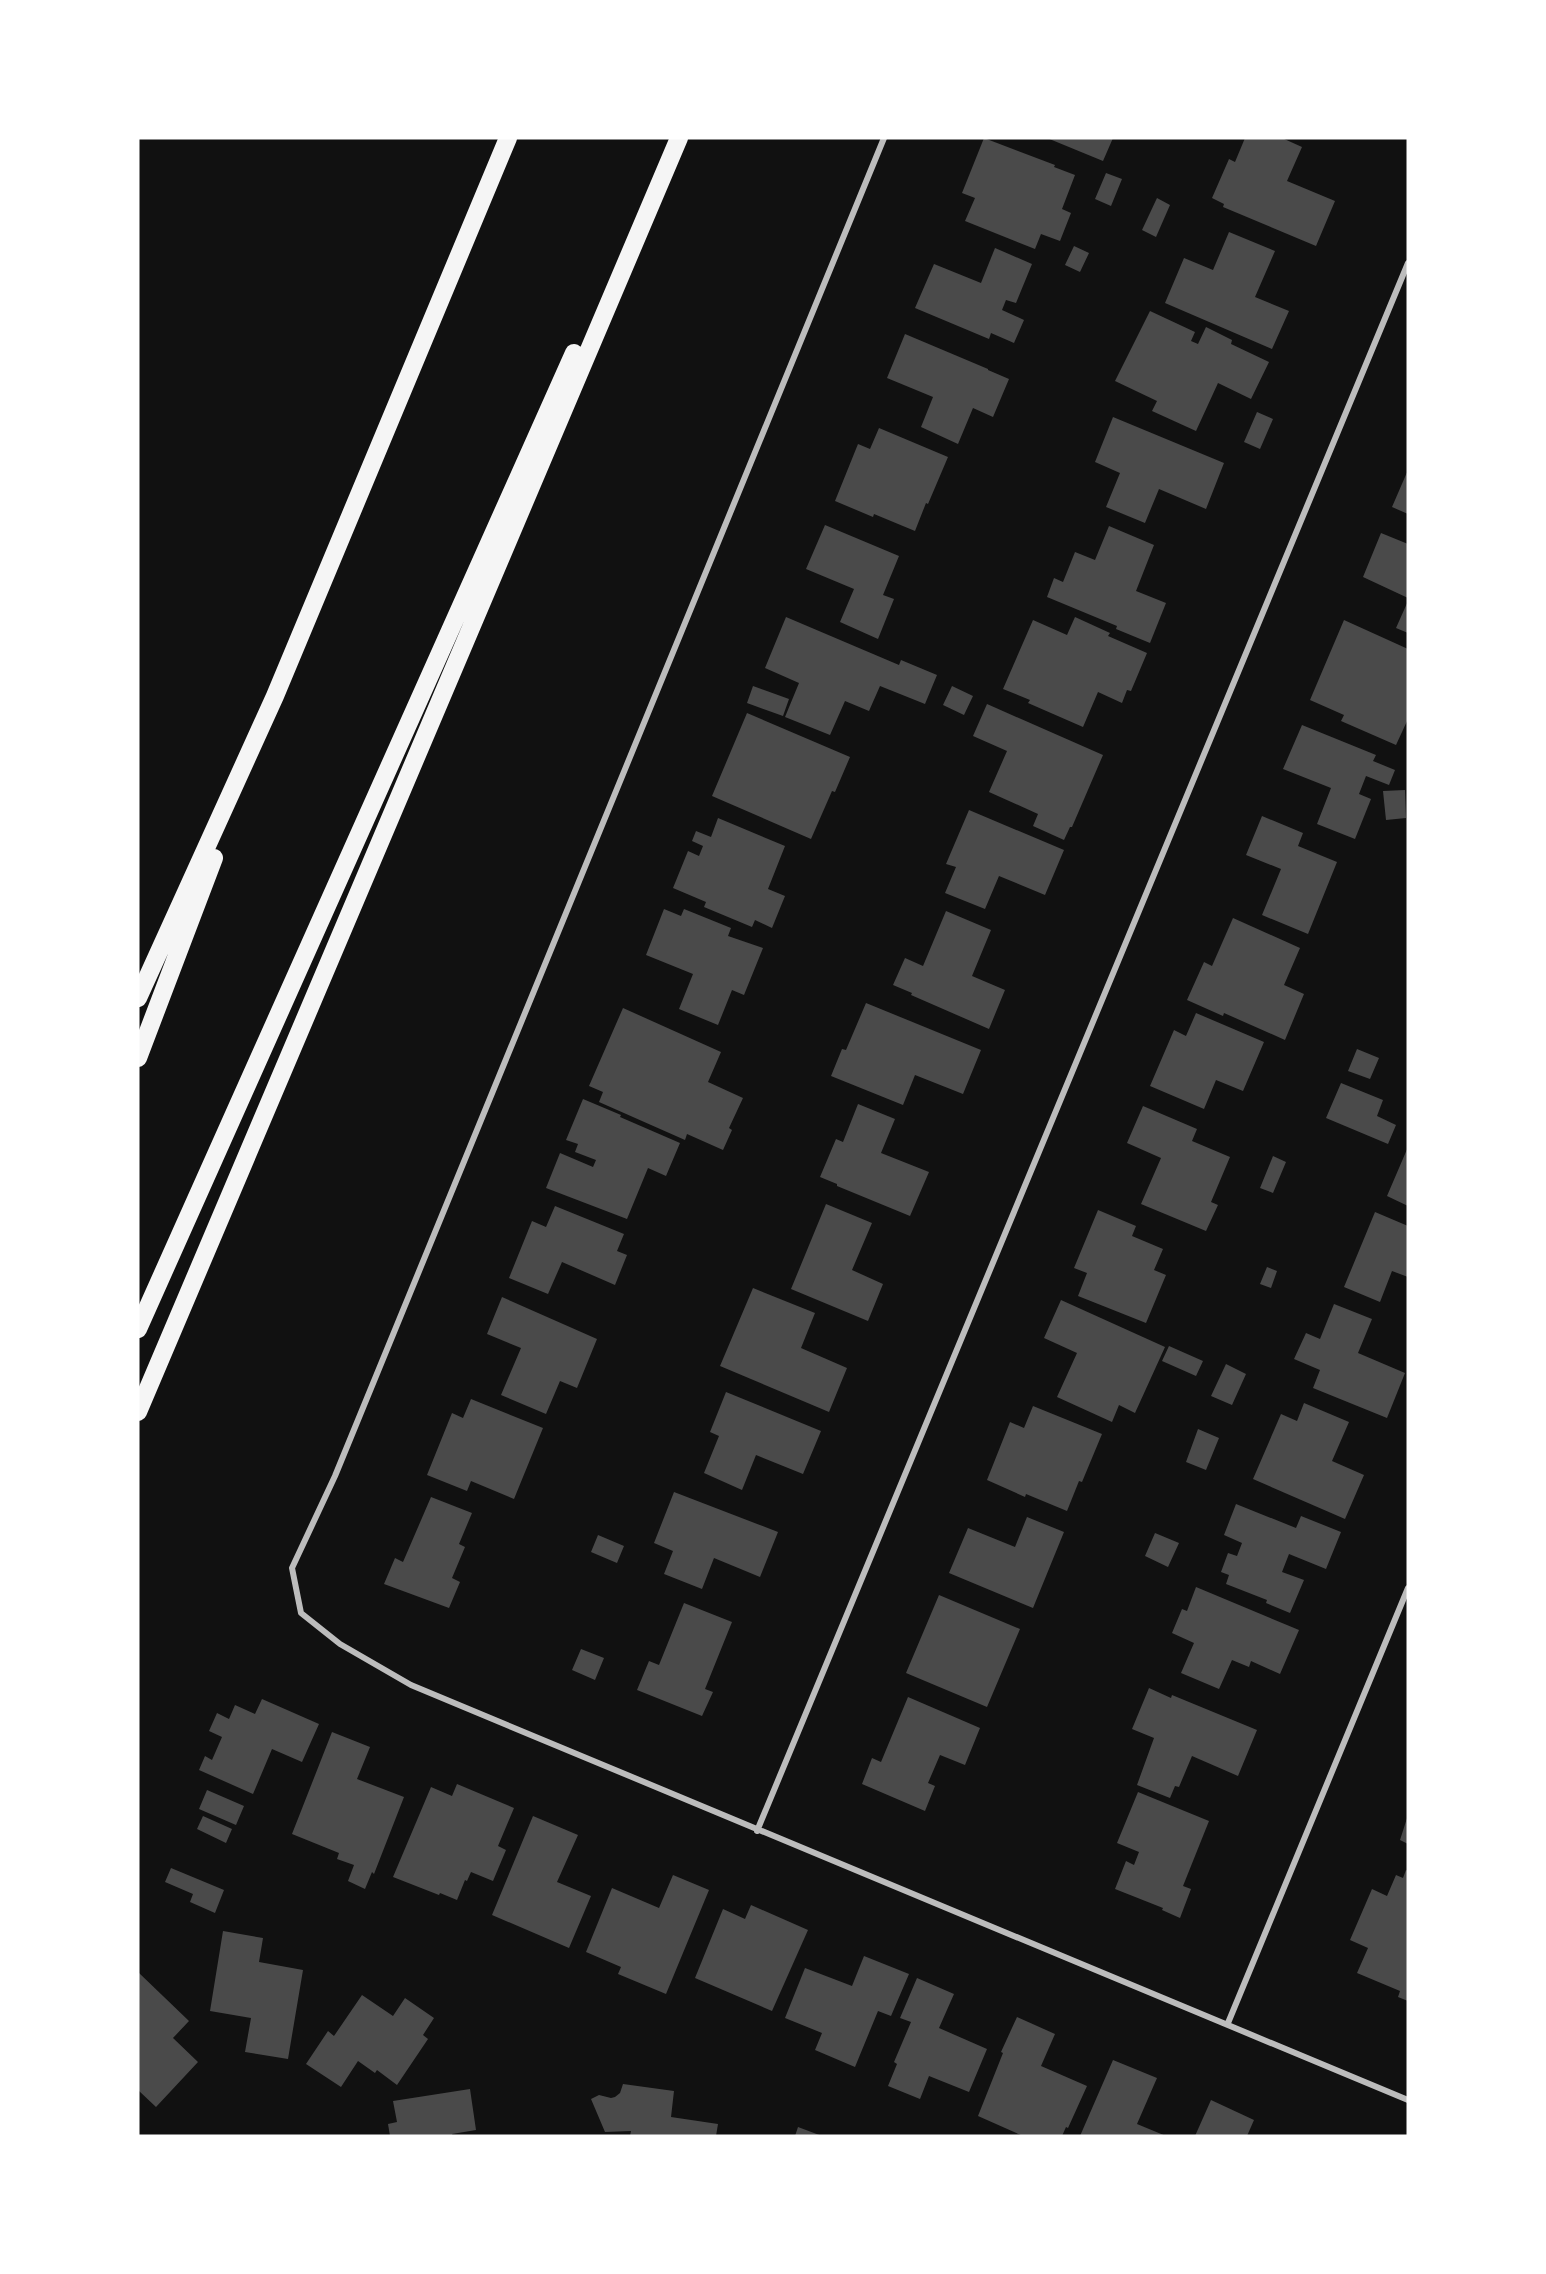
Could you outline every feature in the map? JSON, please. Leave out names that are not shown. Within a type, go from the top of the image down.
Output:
[{"type":"highway","points":[[138,998],[275,696],[508,138]]},
{"type":"highway","points":[[138,1329],[670,138]]},
{"type":"highway","points":[[138,1412],[679,138]]},
{"type":"highway","points":[[138,1058],[275,696]]},
{"type":"street","points":[[884,138],[335,1476],[292,1568],[301,1613],[340,1644],[411,1685],[757,1831],[1228,2023],[1408,2100]]},
{"type":"street","points":[[757,1831],[1408,263]]},
{"type":"street","points":[[1228,2023],[1408,1588]]},
{"type":"building","points":[[984,138],[1075,175],[1062,209],[1071,213],[1060,241],[1041,234],[1035,249],[965,221],[975,198],[962,193]]},
{"type":"building","points":[[1047,138],[1113,138],[1103,161]]},
{"type":"building","points":[[1245,138],[1282,138],[1302,147],[1287,181],[1335,201],[1316,246],[1223,207],[1224,204],[1212,198],[1229,159],[1235,162]]},
{"type":"building","points":[[1106,173],[1122,179],[1111,206],[1095,199]]},
{"type":"building","points":[[1157,198],[1170,205],[1156,237],[1142,230]]},
{"type":"building","points":[[1229,232],[1275,251],[1255,297],[1289,311],[1272,349],[1165,303],[1184,258],[1213,270]]},
{"type":"building","points":[[1074,246],[1089,253],[1080,272],[1065,265]]},
{"type":"building","points":[[995,248],[1032,264],[1016,303],[1006,300],[1002,310],[1024,320],[1014,343],[991,333],[989,339],[915,308],[934,264],[981,283]]},
{"type":"building","points":[[1150,311],[1195,332],[1191,341],[1198,344],[1206,327],[1232,340],[1231,344],[1269,362],[1251,399],[1218,383],[1196,431],[1152,411],[1157,401],[1115,381]]},
{"type":"building","points":[[905,334],[1009,379],[993,417],[973,408],[958,444],[921,427],[933,397],[887,378]]},
{"type":"building","points":[[1257,412],[1273,419],[1260,449],[1244,442]]},
{"type":"building","points":[[1113,417],[1224,463],[1206,509],[1159,489],[1145,523],[1106,507],[1120,473],[1095,462]]},
{"type":"building","points":[[879,428],[948,457],[915,531],[835,501],[858,444],[870,449]]},
{"type":"building","points":[[1408,470],[1408,514],[1392,507]]},
{"type":"building","points":[[825,525],[899,556],[883,595],[894,599],[878,639],[840,622],[854,589],[806,569]]},
{"type":"building","points":[[1109,526],[1154,545],[1136,591],[1166,603],[1150,643],[1116,629],[1117,626],[1047,597],[1054,578],[1063,582],[1075,552],[1095,560]]},
{"type":"building","points":[[1381,533],[1408,544],[1408,598],[1363,577]]},
{"type":"building","points":[[1408,601],[1408,633],[1396,628]]},
{"type":"building","points":[[786,617],[899,665],[901,660],[937,675],[925,704],[880,686],[869,711],[845,701],[830,735],[785,717],[799,683],[765,668]]},
{"type":"building","points":[[1075,617],[1110,633],[1108,636],[1147,653],[1131,691],[1127,690],[1122,703],[1098,692],[1083,727],[1028,703],[1030,700],[1003,689],[1033,620],[1067,635]]},
{"type":"building","points":[[1344,620],[1408,649],[1408,719],[1396,745],[1341,721],[1344,715],[1310,700]]},
{"type":"building","points":[[753,686],[789,699],[783,716],[747,703]]},
{"type":"building","points":[[952,686],[973,696],[964,715],[943,705]]},
{"type":"building","points":[[987,704],[1103,755],[1072,827],[1064,840],[1033,826],[1038,814],[989,792],[1007,751],[973,736]]},
{"type":"building","points":[[747,713],[850,757],[811,839],[712,796]]},
{"type":"building","points":[[1302,725],[1376,755],[1373,761],[1395,770],[1389,785],[1366,776],[1359,794],[1371,799],[1355,839],[1317,824],[1331,788],[1283,769]]},
{"type":"building","points":[[1405,790],[1406,818],[1386,820],[1383,791]]},
{"type":"building","points":[[969,810],[1064,850],[1045,895],[999,876],[985,909],[945,893],[956,867],[946,864]]},
{"type":"building","points":[[1262,816],[1303,833],[1298,846],[1337,862],[1308,934],[1262,915],[1281,869],[1246,855]]},
{"type":"building","points":[[718,818],[785,846],[768,889],[785,896],[772,928],[755,920],[752,927],[704,907],[706,902],[673,888],[688,851],[699,856],[703,846],[692,841],[696,831],[711,837]]},
{"type":"building","points":[[664,909],[681,916],[684,909],[731,928],[728,936],[763,948],[744,995],[732,990],[718,1025],[679,1009],[693,974],[646,955]]},
{"type":"building","points":[[946,911],[991,930],[972,976],[1005,990],[989,1029],[893,985],[905,958],[923,966]]},
{"type":"building","points":[[1233,918],[1300,948],[1284,985],[1304,994],[1285,1040],[1224,1013],[1223,1016],[1187,1000],[1204,962],[1212,966]]},
{"type":"building","points":[[866,1003],[981,1050],[963,1094],[915,1075],[903,1105],[831,1076],[842,1049],[846,1050]]},
{"type":"building","points":[[623,1008],[721,1052],[708,1082],[743,1098],[729,1128],[732,1130],[723,1150],[687,1134],[685,1140],[599,1102],[603,1092],[589,1086]]},
{"type":"building","points":[[1196,1013],[1264,1042],[1243,1091],[1216,1080],[1204,1109],[1150,1086],[1174,1030],[1186,1036]]},
{"type":"building","points":[[1357,1049],[1379,1058],[1370,1079],[1348,1071]]},
{"type":"building","points":[[1341,1083],[1383,1100],[1377,1116],[1396,1125],[1388,1144],[1326,1118]]},
{"type":"building","points":[[583,1099],[680,1143],[666,1176],[648,1168],[627,1219],[546,1188],[560,1153],[593,1167],[596,1160],[575,1152],[578,1144],[566,1140]]},
{"type":"building","points":[[858,1104],[895,1119],[881,1153],[929,1172],[910,1216],[820,1177],[836,1139],[843,1142]]},
{"type":"building","points":[[1143,1106],[1197,1129],[1192,1141],[1230,1157],[1211,1202],[1218,1205],[1206,1231],[1141,1204],[1161,1158],[1127,1143]]},
{"type":"building","points":[[1408,1147],[1408,1206],[1387,1196]]},
{"type":"building","points":[[1273,1156],[1286,1162],[1273,1193],[1260,1188]]},
{"type":"building","points":[[826,1204],[872,1223],[852,1270],[883,1284],[868,1321],[791,1289]]},
{"type":"building","points":[[555,1206],[624,1234],[617,1251],[627,1255],[615,1285],[562,1262],[548,1294],[509,1278],[532,1221],[546,1227]]},
{"type":"building","points":[[1098,1210],[1136,1226],[1132,1236],[1163,1249],[1154,1270],[1166,1275],[1146,1323],[1078,1296],[1087,1273],[1074,1268]]},
{"type":"building","points":[[1375,1212],[1408,1226],[1408,1277],[1392,1271],[1380,1302],[1344,1287]]},
{"type":"building","points":[[1267,1267],[1277,1271],[1271,1288],[1260,1284]]},
{"type":"building","points":[[753,1288],[815,1313],[801,1348],[847,1368],[829,1412],[720,1366]]},
{"type":"building","points":[[502,1297],[597,1339],[577,1388],[560,1381],[546,1414],[501,1395],[521,1348],[487,1334]]},
{"type":"building","points":[[1061,1300],[1165,1347],[1135,1413],[1119,1405],[1112,1422],[1057,1397],[1077,1353],[1044,1338]]},
{"type":"building","points":[[1334,1304],[1372,1319],[1358,1353],[1405,1373],[1387,1418],[1313,1388],[1320,1370],[1294,1359],[1306,1333],[1320,1339]]},
{"type":"building","points":[[1169,1346],[1203,1361],[1196,1376],[1162,1361]]},
{"type":"building","points":[[1226,1364],[1246,1374],[1232,1405],[1211,1396]]},
{"type":"building","points":[[726,1392],[821,1431],[803,1474],[756,1455],[742,1490],[704,1473],[719,1436],[710,1432]]},
{"type":"building","points":[[471,1399],[543,1428],[514,1499],[471,1481],[467,1491],[427,1475],[452,1413],[463,1418]]},
{"type":"building","points":[[1304,1403],[1349,1422],[1332,1461],[1364,1475],[1345,1519],[1253,1479],[1281,1414],[1297,1421]]},
{"type":"building","points":[[1033,1406],[1102,1434],[1067,1511],[1026,1494],[1025,1497],[987,1480],[1010,1422],[1024,1428]]},
{"type":"building","points":[[1198,1429],[1219,1438],[1206,1470],[1186,1462]]},
{"type":"building","points":[[674,1492],[778,1532],[760,1577],[714,1558],[702,1589],[664,1574],[673,1551],[654,1543]]},
{"type":"building","points":[[431,1497],[472,1513],[459,1544],[465,1547],[452,1578],[460,1582],[449,1608],[384,1584],[395,1558],[403,1562]]},
{"type":"building","points":[[1236,1504],[1296,1528],[1301,1516],[1341,1532],[1326,1569],[1289,1554],[1282,1572],[1304,1580],[1290,1613],[1266,1603],[1267,1600],[1226,1584],[1229,1575],[1221,1572],[1228,1553],[1237,1556],[1242,1543],[1224,1535]]},
{"type":"building","points":[[1027,1517],[1064,1532],[1033,1608],[949,1573],[968,1528],[1015,1547]]},
{"type":"building","points":[[1155,1533],[1179,1543],[1168,1567],[1145,1556]]},
{"type":"building","points":[[598,1535],[624,1546],[617,1563],[591,1552]]},
{"type":"building","points":[[1196,1587],[1299,1630],[1280,1674],[1251,1661],[1249,1667],[1232,1660],[1219,1689],[1181,1673],[1194,1643],[1172,1633],[1182,1609],[1187,1611]]},
{"type":"building","points":[[939,1595],[1020,1629],[987,1707],[906,1673]]},
{"type":"building","points":[[684,1603],[732,1622],[705,1689],[713,1692],[702,1716],[637,1690],[649,1661],[659,1665]]},
{"type":"building","points":[[581,1649],[604,1658],[595,1680],[572,1670]]},
{"type":"building","points":[[1149,1688],[1171,1698],[1172,1695],[1257,1730],[1238,1776],[1192,1756],[1179,1787],[1175,1786],[1170,1798],[1137,1785],[1154,1738],[1132,1729]]},
{"type":"building","points":[[908,1697],[980,1728],[965,1765],[940,1755],[928,1783],[935,1786],[925,1811],[862,1784],[872,1758],[881,1762]]},
{"type":"building","points":[[262,1699],[319,1724],[302,1762],[272,1749],[253,1794],[199,1770],[205,1756],[212,1760],[222,1737],[209,1731],[217,1713],[229,1719],[235,1705],[255,1714]]},
{"type":"building","points":[[332,1732],[370,1747],[357,1779],[404,1797],[374,1874],[372,1872],[365,1889],[348,1881],[354,1865],[337,1859],[339,1853],[292,1834]]},
{"type":"building","points":[[457,1784],[514,1808],[498,1846],[506,1850],[493,1881],[471,1872],[457,1900],[393,1877],[431,1787],[452,1796]]},
{"type":"building","points":[[207,1790],[244,1806],[236,1825],[199,1809]]},
{"type":"building","points":[[1138,1792],[1209,1821],[1183,1886],[1191,1889],[1180,1918],[1162,1910],[1163,1908],[1115,1889],[1126,1861],[1134,1865],[1139,1852],[1117,1843]]},
{"type":"building","points":[[1408,1815],[1408,1844],[1400,1840]]},
{"type":"building","points":[[203,1816],[232,1829],[226,1843],[197,1829]]},
{"type":"building","points":[[533,1816],[578,1835],[557,1882],[591,1896],[569,1948],[492,1915]]},
{"type":"building","points":[[171,1868],[224,1890],[215,1913],[190,1902],[193,1894],[165,1882]]},
{"type":"building","points":[[1406,1870],[1408,1871],[1408,2001],[1398,1997],[1400,1991],[1357,1973],[1368,1948],[1350,1940],[1372,1889],[1387,1896],[1396,1875],[1403,1878]]},
{"type":"building","points":[[673,1875],[709,1890],[666,1994],[618,1974],[621,1967],[586,1952],[612,1888],[659,1908]]},
{"type":"building","points":[[751,1905],[808,1930],[772,2011],[695,1978],[723,1909],[745,1919]]},
{"type":"building","points":[[223,1931],[263,1938],[259,1962],[303,1970],[288,2059],[245,2052],[251,2018],[210,2011]]},
{"type":"building","points":[[864,1956],[909,1974],[891,2016],[878,2011],[855,2067],[815,2050],[822,2033],[785,2018],[805,1968],[852,1986]]},
{"type":"building","points":[[138,1972],[189,2021],[173,2038],[198,2062],[156,2107],[138,2090]]},
{"type":"building","points":[[917,1978],[954,1994],[939,2028],[987,2049],[969,2092],[929,2076],[920,2099],[888,2086],[897,2064],[894,2062],[911,2022],[900,2018]]},
{"type":"building","points":[[362,1995],[393,2016],[405,1998],[434,2018],[423,2035],[428,2039],[397,2085],[377,2070],[375,2073],[358,2061],[341,2087],[306,2064],[328,2031],[334,2036]]},
{"type":"building","points":[[1017,2017],[1055,2034],[1041,2066],[1087,2086],[1062,2136],[1023,2136],[978,2116],[1003,2053],[1001,2052]]},
{"type":"building","points":[[1113,2060],[1157,2078],[1137,2124],[1166,2136],[1080,2136]]},
{"type":"building","points":[[623,2084],[674,2091],[671,2117],[718,2124],[716,2136],[630,2136],[631,2131],[605,2132],[591,2099],[599,2095],[615,2097],[620,2093]]},
{"type":"building","points":[[470,2089],[476,2130],[452,2134],[453,2136],[390,2136],[388,2124],[397,2122],[393,2101]]},
{"type":"building","points":[[1211,2100],[1254,2120],[1247,2136],[1195,2136]]},
{"type":"building","points":[[798,2127],[822,2136],[795,2136]]}]
